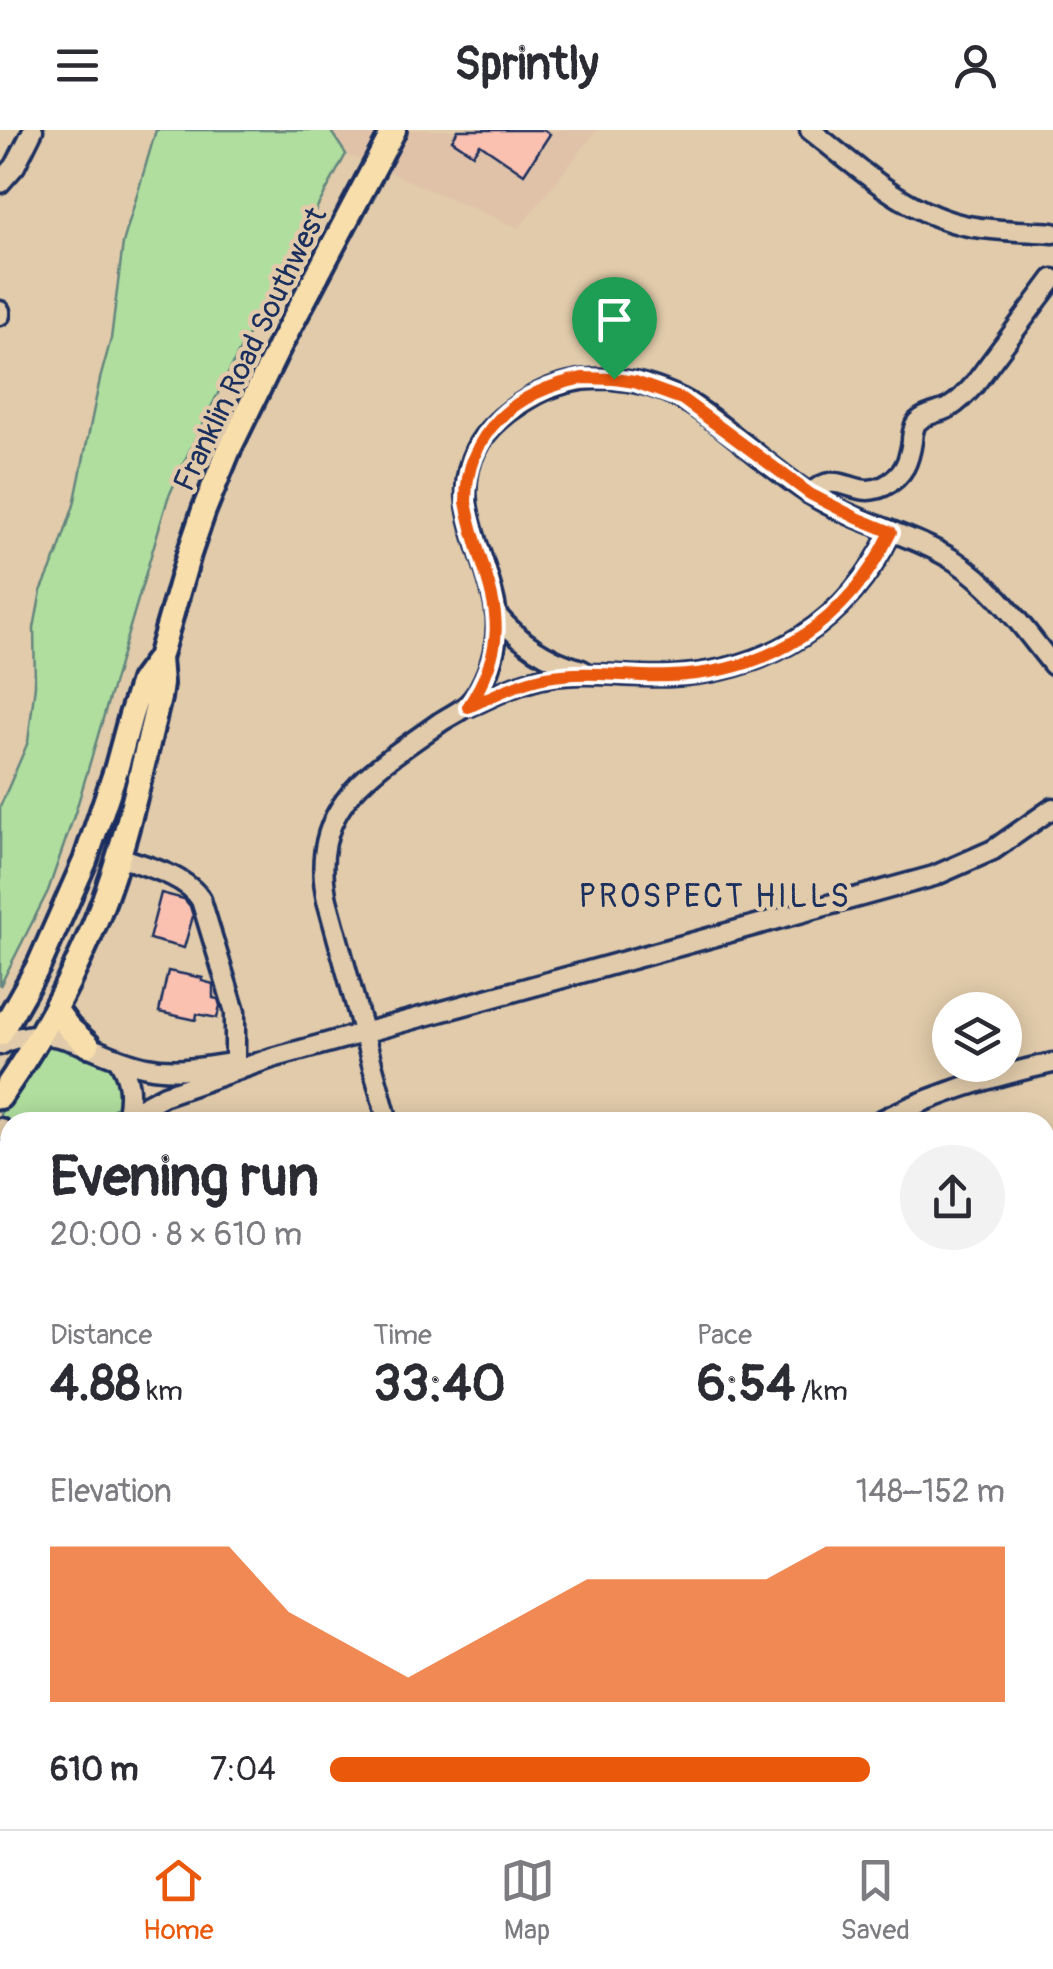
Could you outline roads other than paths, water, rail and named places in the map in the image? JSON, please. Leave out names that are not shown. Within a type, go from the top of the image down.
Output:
[{"type":"main road","name":"Franklin Road Southwest","points":[[0,1034],[64,914],[96,829],[142,681],[159,658],[189,554],[229,449],[394,130]]},
{"type":"main road","name":"Franklin Road Southwest","points":[[0,1098],[56,1009],[96,922],[118,857],[159,698],[159,658]]},
{"type":"main road","points":[[56,1009],[88,1045]]},
{"type":"street","points":[[0,183],[15,166],[33,130]]},
{"type":"street","points":[[810,130],[891,192],[946,220],[970,226],[1053,233]]},
{"type":"street","points":[[810,494],[828,482],[868,490],[888,484],[904,470],[914,428],[920,420],[962,398],[1053,279]]},
{"type":"street","points":[[468,707],[489,669],[496,636],[496,614],[466,502],[470,463],[485,434],[522,402],[554,384],[583,378],[635,382],[682,399],[810,494],[930,548],[994,592],[1053,666]]},
{"type":"street","points":[[496,614],[545,657],[589,672],[675,676],[732,666],[799,640],[841,606],[872,568],[891,532]]},
{"type":"street","points":[[385,1112],[323,881],[322,862],[330,825],[355,787],[444,720],[532,681],[589,672]]},
{"type":"street","points":[[132,1112],[165,1095],[272,1058],[934,876],[992,850],[1053,808]]},
{"type":"street","points":[[118,857],[186,884],[201,900],[235,1012],[234,1063]]},
{"type":"street","points":[[0,1045],[42,1032],[88,1045],[118,1059],[176,1070],[272,1058]]},
{"type":"street","points":[[118,1059],[129,1081],[130,1098],[123,1112]]},
{"type":"street","points":[[901,1112],[973,1084],[1053,1064]]},
{"type":"district","name":"PROSPECT HILLS","points":[[715,896]]}]
